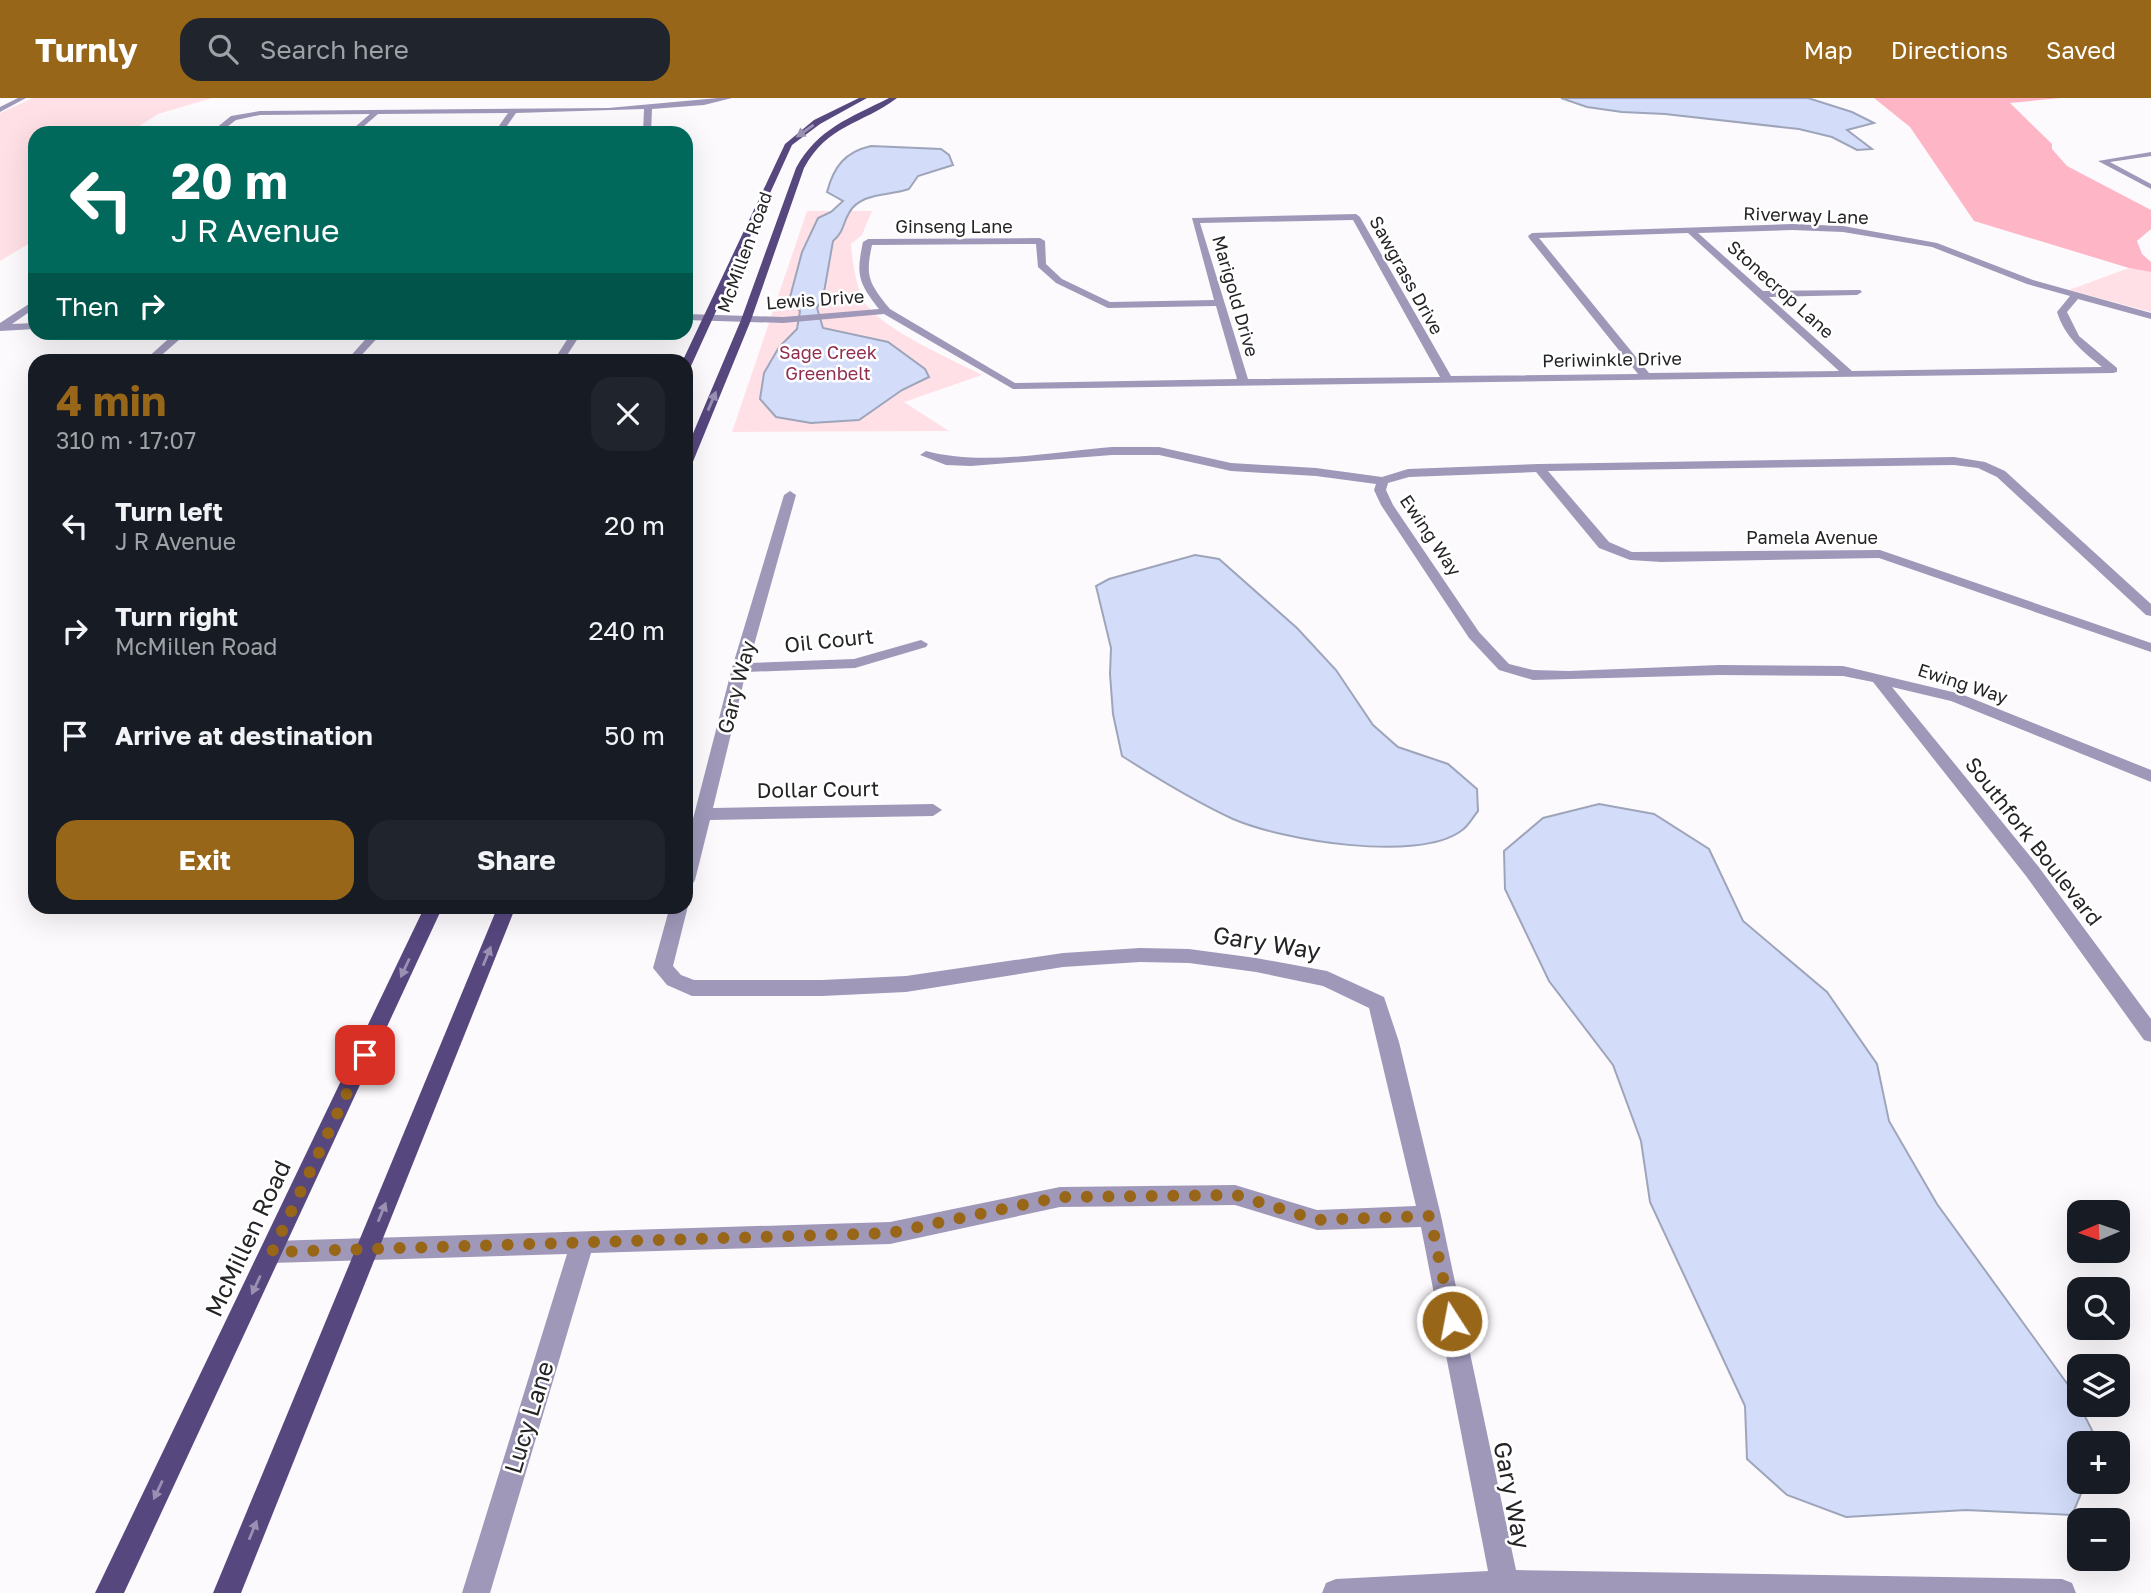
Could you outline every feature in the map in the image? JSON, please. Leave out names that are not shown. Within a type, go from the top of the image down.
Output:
[{"type":"main road","name":"McMillen Road","points":[[692,354],[789,144],[817,122],[864,98]]},
{"type":"main road","name":"McMillen Road","points":[[693,447],[746,320],[800,168],[811,148],[831,131],[894,98]]},
{"type":"main road","name":"McMillen Road","points":[[109,1593],[430,914]]},
{"type":"main road","points":[[227,1593],[504,914]]},
{"type":"street","points":[[0,110],[23,98]]},
{"type":"street","points":[[225,126],[245,114],[648,108],[729,98]]},
{"type":"street","points":[[647,126],[648,108]]},
{"type":"street","points":[[360,126],[379,110]]},
{"type":"street","points":[[501,126],[515,110]]},
{"type":"street","points":[[2151,154],[2102,161],[2151,187]]},
{"type":"street","name":"Sawgrass Drive","points":[[1195,220],[1356,217],[1447,379]]},
{"type":"street","name":"Marigold Drive","points":[[1195,220],[1243,382]]},
{"type":"street","name":"Riverway Lane","points":[[1646,376],[1532,236],[1791,227],[1843,229],[1934,245],[2030,282],[2151,317]]},
{"type":"street","name":"Stonecrop Lane","points":[[1690,230],[1849,374]]},
{"type":"street","name":"Ginseng Lane","points":[[886,311],[870,291],[862,269],[868,242],[1040,241],[1041,265],[1059,281],[1108,305],[1220,303]]},
{"type":"street","points":[[1761,294],[1857,292]]},
{"type":"street","name":"Periwinkle Drive","points":[[886,311],[1013,386],[2113,370],[2078,342],[2065,326],[2062,312],[2074,296]]},
{"type":"street","points":[[0,328],[28,308]]},
{"type":"street","name":"Lewis Drive","points":[[693,318],[707,321],[783,320],[886,311]]},
{"type":"street","name":"Lewis Drive","points":[[693,325],[707,321]]},
{"type":"street","points":[[0,328],[28,326]]},
{"type":"street","points":[[157,354],[174,340]]},
{"type":"street","points":[[358,354],[371,340]]},
{"type":"street","points":[[926,455],[946,461],[971,461],[1112,451],[1159,451],[1231,467],[1316,472],[1383,481]]},
{"type":"street","name":"Ewing Way","points":[[2151,612],[2001,474],[1981,465],[1954,461],[1539,468],[1408,473],[1383,481],[1380,490],[1387,505],[1474,635],[1504,667],[1533,675],[1843,671],[1956,697],[2151,776]]},
{"type":"street","name":"Pamela Avenue","points":[[1539,468],[1604,545],[1630,556],[1661,558],[1880,554],[2151,648]]},
{"type":"street","name":"Gary Way","points":[[693,854],[740,668],[790,495]]},
{"type":"street","name":"Oil Court","points":[[740,668],[855,663],[921,644]]},
{"type":"street","name":"Southfork Boulevard","points":[[1877,678],[2032,872],[2151,1034]]},
{"type":"street","name":"Dollar Court","points":[[704,814],[933,810]]},
{"type":"street","name":"Gary Way","points":[[677,914],[663,968],[674,980],[692,988],[906,985],[1063,960],[1140,955],[1216,960],[1327,979],[1377,1003],[1390,1042],[1430,1216],[1505,1584]]},
{"type":"street","points":[[272,1252],[890,1233],[1060,1197],[1236,1195],[1317,1220],[1430,1216]]},
{"type":"street","name":"Lucy Lane","points":[[476,1593],[582,1242]]},
{"type":"street","points":[[1336,1593],[1505,1584],[2062,1593]]},
{"type":"green space","points":[[33,98],[212,98],[158,114],[140,126],[28,126],[28,244],[0,261],[0,113]]},
{"type":"green space","name":"Sage Creek Greenbelt","points":[[807,211],[872,211],[862,235],[851,244],[856,277],[864,302],[890,326],[982,375],[904,402],[949,431],[732,432]]},
{"type":"green space","points":[[2129,268],[2151,272],[2151,312],[2069,290]]},
{"type":"shaded area","points":[[1874,98],[2061,98],[2010,103],[2052,144],[2052,149],[2067,166],[2151,210],[2151,229],[2137,241],[2142,254],[2151,262],[2151,272],[2129,268],[1974,221],[1910,127]]},
{"type":"water","points":[[1561,98],[1808,98],[1852,112],[1874,123],[1847,130],[1872,149],[1857,150],[1832,137],[1799,129],[1665,114],[1622,112],[1587,107]]},
{"type":"water","points":[[871,146],[941,149],[949,155],[953,165],[918,176],[909,189],[868,198],[854,206],[833,241],[823,298],[817,308],[823,328],[888,342],[925,369],[929,377],[902,390],[859,420],[811,423],[776,417],[760,399],[764,373],[779,347],[797,329],[800,311],[789,301],[802,252],[818,218],[831,212],[843,201],[827,192],[837,168],[847,156]]},
{"type":"water","points":[[1195,555],[1219,559],[1297,628],[1336,670],[1373,725],[1398,747],[1448,764],[1477,789],[1478,811],[1466,827],[1441,841],[1414,846],[1348,845],[1283,834],[1233,819],[1122,756],[1113,714],[1111,648],[1096,586],[1109,579]]},
{"type":"water","points":[[1599,804],[1654,814],[1709,849],[1743,921],[1827,992],[1877,1064],[1889,1121],[1937,1204],[2067,1383],[2067,1417],[2085,1417],[2092,1431],[2067,1431],[2067,1494],[2081,1494],[2075,1508],[2067,1508],[2067,1515],[1966,1510],[1846,1517],[1787,1495],[1747,1459],[1745,1406],[1650,1202],[1641,1141],[1613,1065],[1549,981],[1505,889],[1504,851],[1543,818]]},
{"type":"route","points":[[365,1055],[272,1252],[890,1233],[1060,1197],[1236,1195],[1317,1220],[1430,1216],[1452,1321]]}]
